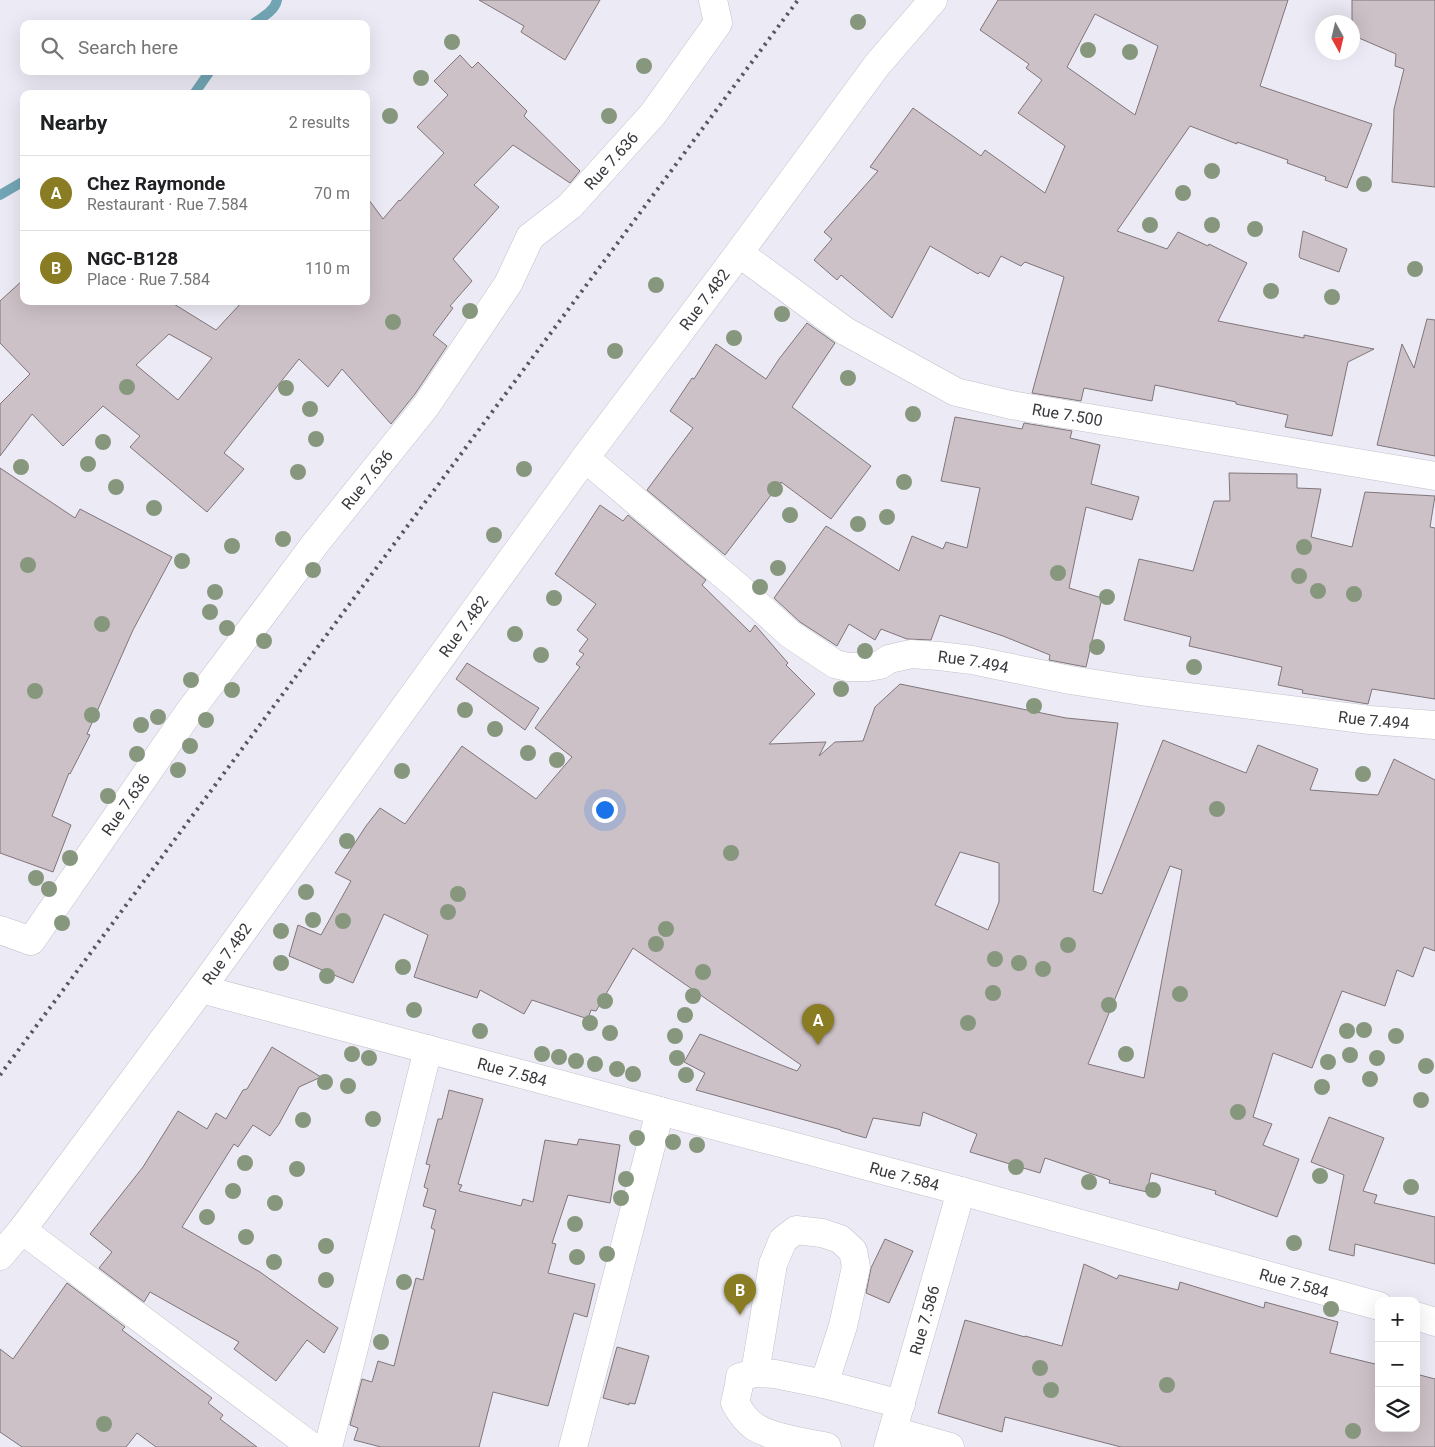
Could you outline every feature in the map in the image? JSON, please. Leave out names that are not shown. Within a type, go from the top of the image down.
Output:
[{"type":"street","name":"Rue 7.636","points":[[0,930],[30,941],[187,715],[315,544],[426,406],[508,284],[530,237],[570,206],[653,114],[718,23],[714,0]]},
{"type":"street","name":"Rue 7.482","points":[[0,1256],[22,1230],[201,989],[585,458],[739,254],[877,66],[933,0]]},
{"type":"street","name":"Rue 7.500","points":[[739,254],[845,331],[956,392],[1011,405],[1435,476]]},
{"type":"street","name":"Rue 7.494","points":[[585,458],[738,586],[790,634],[835,664],[848,667],[868,667],[880,665],[889,659],[912,654],[939,656],[972,660],[1070,680],[1141,691],[1370,720],[1435,725]]},
{"type":"street","name":"Rue 7.584","points":[[201,989],[961,1191],[1375,1305]]},
{"type":"street","points":[[328,1447],[354,1352],[428,1049]]},
{"type":"street","points":[[573,1447],[660,1111]]},
{"type":"street","name":"Rue 7.586","points":[[891,1439],[961,1191]]},
{"type":"street","points":[[22,1230],[312,1447]]},
{"type":"street","points":[[755,1372],[773,1264],[783,1240],[796,1230],[822,1233],[840,1239],[853,1251],[856,1266],[843,1326],[824,1384]]},
{"type":"street","points":[[1420,1317],[1435,1322]]},
{"type":"street","points":[[827,1447],[777,1436],[754,1427],[743,1416],[735,1403],[740,1385],[740,1377],[755,1372],[775,1374],[824,1384],[901,1404]]},
{"type":"street","points":[[891,1439],[950,1447]]},
{"type":"building","points":[[479,0],[600,0],[565,60],[521,32],[524,26]]},
{"type":"building","points":[[998,0],[1288,0],[1260,86],[1372,124],[1347,188],[1325,180],[1326,177],[1287,163],[1288,160],[1237,142],[1237,144],[1190,126],[1117,231],[1167,249],[1178,232],[1208,246],[1209,244],[1247,263],[1218,321],[1304,338],[1304,335],[1374,349],[1348,362],[1332,436],[1285,427],[1288,415],[1155,385],[1152,401],[1084,388],[1081,401],[1032,393],[1064,277],[1025,262],[1021,266],[1001,256],[989,277],[980,272],[978,274],[930,246],[892,318],[841,275],[837,280],[814,260],[832,239],[824,232],[878,171],[870,167],[913,108],[981,156],[985,150],[1045,193],[1065,146],[1018,113],[1042,80],[1026,68],[1029,64],[980,30]],"holes":[[[1095,14],[1158,46],[1135,115],[1067,67]]]},
{"type":"building","points":[[1352,0],[1435,0],[1435,187],[1392,182],[1394,109],[1404,69],[1395,66],[1396,54],[1360,38],[1360,15],[1352,15]]},
{"type":"building","points":[[460,55],[472,68],[478,62],[527,111],[524,116],[580,171],[570,183],[513,145],[474,185],[499,207],[453,259],[472,281],[450,306],[453,308],[433,335],[447,346],[415,394],[391,424],[342,369],[328,387],[299,359],[224,453],[244,469],[207,512],[130,447],[140,436],[103,406],[63,446],[32,414],[0,456],[0,404],[30,374],[0,343],[0,301],[20,283],[20,305],[175,305],[216,330],[239,305],[370,305],[370,201],[383,219],[444,153],[417,127],[448,95],[434,81]],"holes":[[[169,334],[212,358],[178,400],[136,365]]]},
{"type":"building","points":[[1303,231],[1347,249],[1339,272],[1300,258]]},
{"type":"building","points":[[1427,319],[1435,320],[1435,456],[1377,445],[1402,344],[1414,368]]},
{"type":"building","points":[[807,323],[835,343],[792,407],[871,466],[831,519],[781,482],[725,555],[647,490],[693,428],[670,411],[692,378],[694,379],[716,344],[766,379]]},
{"type":"building","points":[[955,417],[1022,429],[1024,423],[1072,431],[1070,438],[1100,445],[1091,484],[1139,497],[1132,520],[1086,507],[1069,588],[1102,598],[1086,667],[1049,660],[1050,655],[1003,636],[940,615],[931,640],[907,639],[881,629],[875,640],[849,624],[837,646],[800,622],[774,598],[826,526],[899,571],[912,536],[943,549],[946,542],[967,548],[980,488],[941,481]]},
{"type":"building","points":[[0,468],[75,518],[80,509],[172,557],[133,630],[87,734],[90,735],[69,773],[52,816],[71,825],[53,872],[0,853]]},
{"type":"building","points":[[1229,473],[1297,474],[1297,488],[1321,489],[1311,537],[1352,547],[1365,492],[1435,496],[1430,527],[1435,528],[1435,699],[1372,689],[1368,704],[1302,693],[1303,690],[1278,685],[1282,667],[1189,646],[1191,637],[1124,620],[1139,559],[1193,571],[1214,501],[1230,501]]},
{"type":"building","points":[[600,505],[623,521],[628,515],[706,580],[702,585],[750,632],[755,625],[788,663],[786,665],[815,694],[769,744],[826,742],[819,756],[835,742],[863,741],[875,707],[900,684],[1066,718],[1118,723],[1093,891],[1102,894],[1163,740],[1246,773],[1258,745],[1318,769],[1310,790],[1378,795],[1394,759],[1435,780],[1435,951],[1424,947],[1413,977],[1397,970],[1385,1006],[1342,991],[1312,1068],[1273,1053],[1253,1117],[1272,1124],[1263,1145],[1299,1159],[1277,1217],[1215,1194],[1216,1191],[1151,1173],[1147,1192],[1109,1183],[1110,1180],[1045,1158],[1040,1173],[970,1152],[977,1134],[923,1112],[920,1126],[873,1118],[866,1138],[696,1090],[705,1073],[684,1062],[700,1034],[797,1071],[801,1065],[633,948],[596,1011],[591,1010],[588,1019],[532,1000],[524,1014],[480,990],[477,998],[414,977],[428,935],[384,914],[353,983],[289,956],[298,925],[321,935],[351,881],[335,873],[380,808],[405,824],[462,746],[536,799],[572,757],[535,728],[580,667],[576,664],[584,654],[579,651],[588,639],[577,630],[596,604],[555,574]],"holes":[[[960,852],[999,863],[999,902],[988,930],[935,905]],[[1170,866],[1182,870],[1144,1078],[1088,1064]]]},
{"type":"building","points":[[467,663],[539,708],[525,730],[456,679]]},
{"type":"building","points":[[272,1047],[321,1077],[299,1087],[279,1124],[270,1136],[253,1125],[238,1147],[234,1144],[182,1227],[260,1272],[338,1328],[324,1353],[307,1340],[276,1381],[234,1349],[239,1342],[150,1292],[144,1302],[99,1268],[112,1252],[90,1234],[143,1167],[178,1111],[207,1129],[216,1113],[226,1119],[243,1090],[247,1089]]},
{"type":"building","points":[[449,1090],[483,1099],[458,1184],[462,1185],[459,1191],[521,1206],[523,1199],[533,1202],[545,1140],[577,1145],[579,1139],[620,1145],[610,1203],[568,1195],[552,1243],[556,1244],[548,1273],[595,1284],[587,1317],[574,1313],[548,1406],[493,1392],[479,1447],[381,1447],[354,1440],[358,1428],[350,1425],[362,1379],[372,1382],[378,1361],[394,1366],[416,1278],[423,1280],[435,1230],[431,1228],[436,1210],[423,1206],[428,1189],[424,1187],[430,1165],[426,1164],[438,1119],[442,1119]]},
{"type":"building","points":[[1329,1117],[1384,1138],[1363,1191],[1377,1195],[1374,1203],[1435,1217],[1435,1264],[1355,1244],[1354,1256],[1329,1250],[1344,1175],[1311,1162]]},
{"type":"building","points":[[885,1239],[913,1251],[889,1303],[866,1293],[871,1268]]},
{"type":"building","points":[[1084,1264],[1117,1279],[1119,1275],[1178,1290],[1180,1282],[1264,1308],[1265,1302],[1338,1322],[1330,1353],[1375,1364],[1375,1432],[1420,1432],[1420,1375],[1435,1379],[1435,1447],[1121,1447],[1005,1417],[1002,1432],[938,1413],[965,1320],[1062,1346]]},
{"type":"building","points":[[67,1283],[125,1327],[122,1330],[212,1398],[208,1403],[223,1415],[220,1419],[257,1447],[156,1447],[137,1433],[126,1447],[22,1447],[0,1432],[0,1349],[13,1359]]},
{"type":"building","points":[[617,1347],[649,1356],[635,1404],[629,1403],[629,1405],[603,1398]]},
{"type":"waterway","points":[[259,20],[271,11],[277,0]]},
{"type":"waterway","points":[[197,90],[207,75]]},
{"type":"waterway","points":[[0,195],[20,183]]},
{"type":"railway","points":[[0,1075],[798,0]]},
{"type":"place","name":"Chez Raymonde","points":[[818,1045]]},
{"type":"place","name":"NGC-B128","points":[[740,1315]]}]
